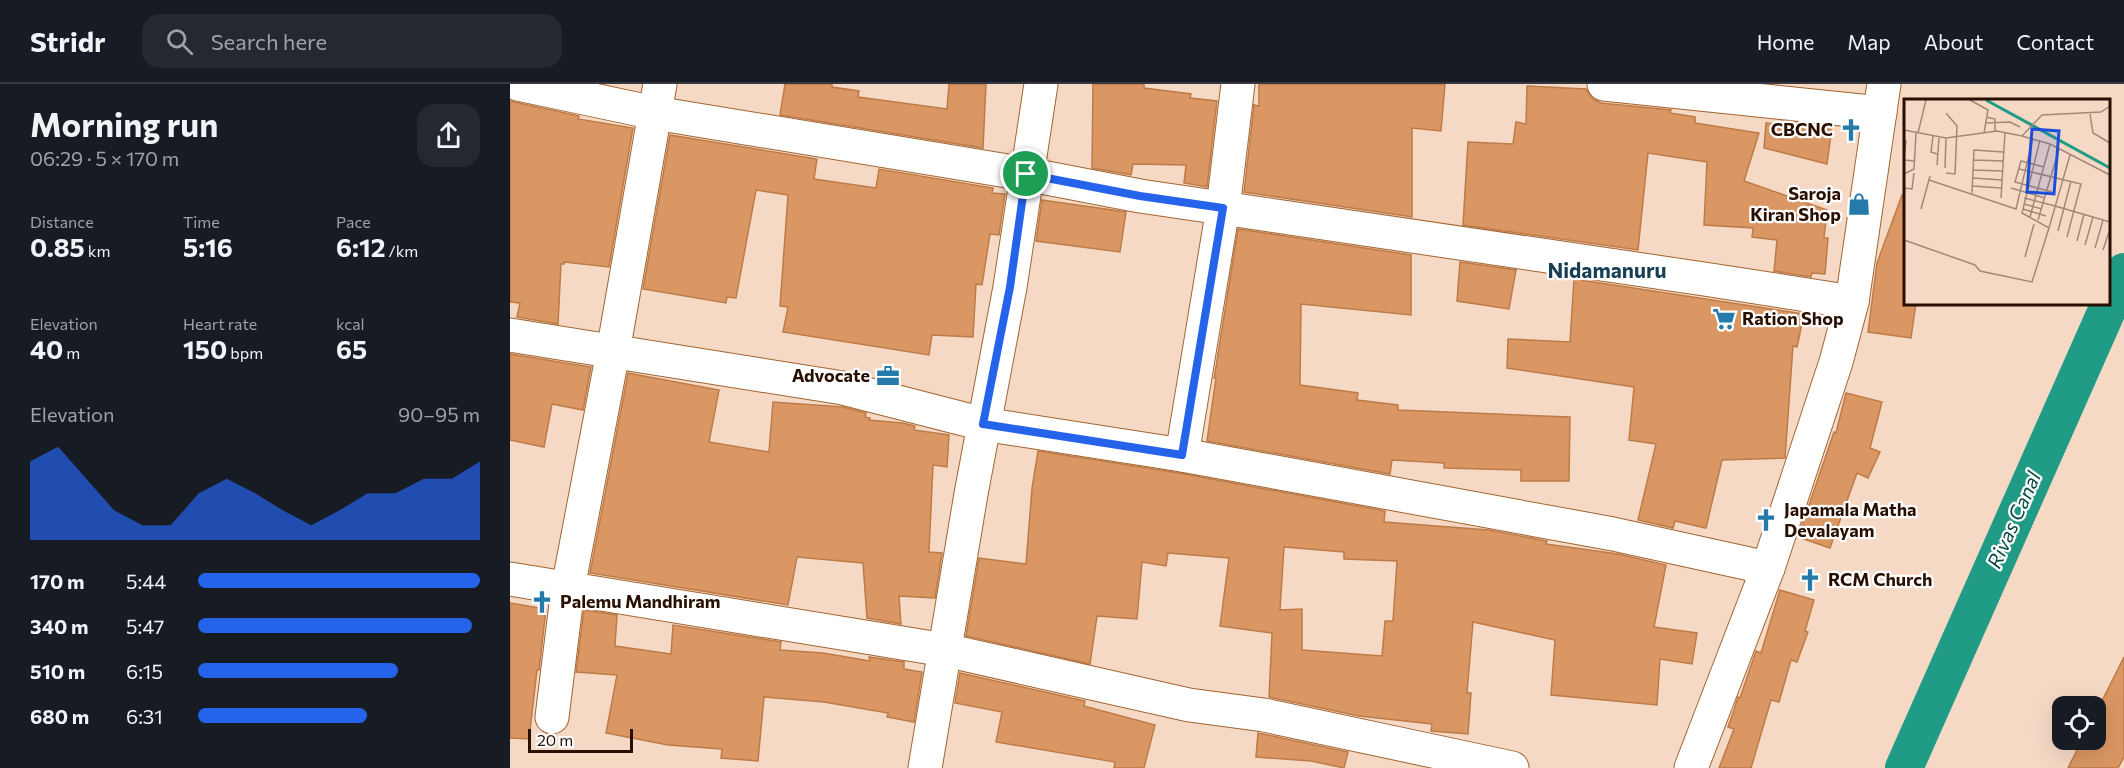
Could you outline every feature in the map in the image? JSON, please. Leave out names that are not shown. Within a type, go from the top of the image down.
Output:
[{"type":"street","points":[[518,84],[658,99],[1140,196],[1852,302]]},
{"type":"street","points":[[926,768],[983,424],[1010,287],[1041,84]]},
{"type":"street","points":[[1182,455],[1223,208],[1239,84]]},
{"type":"street","points":[[1604,84],[1882,98],[1852,302],[1836,362],[1768,568],[1691,768]]},
{"type":"street","points":[[552,717],[568,588],[658,99]]},
{"type":"street","points":[[510,335],[843,388],[983,424],[1182,455],[1612,534],[1768,568]]},
{"type":"street","points":[[510,579],[945,650],[1189,705],[1264,715],[1512,768]]},
{"type":"building","points":[[785,84],[832,84],[832,87],[859,91],[858,97],[947,109],[949,84],[986,84],[983,148],[780,115]]},
{"type":"building","points":[[1093,84],[1144,84],[1144,88],[1191,94],[1190,98],[1217,101],[1207,187],[1184,183],[1186,165],[1133,164],[1131,175],[1092,168]]},
{"type":"building","points":[[1259,84],[1445,84],[1441,131],[1412,128],[1412,217],[1244,192],[1254,105],[1259,106]]},
{"type":"building","points":[[1527,86],[1586,89],[1593,99],[1601,103],[1671,110],[1670,113],[1695,117],[1695,123],[1759,133],[1744,181],[1827,210],[1824,238],[1828,238],[1825,274],[1812,273],[1811,277],[1774,271],[1777,240],[1752,237],[1753,228],[1704,225],[1707,162],[1648,153],[1638,250],[1463,225],[1468,142],[1513,144],[1516,122],[1526,124]]},
{"type":"building","points":[[510,101],[579,116],[578,119],[633,128],[609,267],[564,262],[561,264],[558,324],[517,317],[520,303],[510,302]]},
{"type":"building","points":[[1766,123],[1797,126],[1797,123],[1832,127],[1827,164],[1764,148]]},
{"type":"building","points":[[670,135],[817,159],[814,179],[876,188],[879,169],[993,188],[992,193],[1005,194],[999,235],[990,234],[982,285],[976,284],[973,337],[932,335],[929,355],[783,332],[788,307],[780,306],[788,195],[756,190],[736,298],[727,297],[726,303],[643,289]]},
{"type":"building","points":[[1902,195],[1904,196],[1904,304],[1916,304],[1911,338],[1868,332],[1877,263]]},
{"type":"building","points":[[1042,200],[1126,212],[1120,252],[1036,241]]},
{"type":"building","points":[[1238,229],[1411,255],[1411,315],[1301,304],[1300,385],[1358,393],[1357,400],[1398,405],[1398,410],[1570,417],[1569,481],[1521,481],[1521,470],[1444,468],[1444,463],[1392,460],[1390,474],[1207,441],[1216,378],[1214,378]]},
{"type":"building","points":[[1460,262],[1516,270],[1509,309],[1457,301]]},
{"type":"building","points":[[1574,279],[1804,314],[1797,347],[1793,346],[1785,458],[1722,460],[1706,528],[1675,521],[1673,528],[1638,520],[1656,444],[1629,440],[1634,387],[1507,368],[1508,339],[1570,342]]},
{"type":"building","points":[[510,354],[591,367],[583,410],[552,404],[544,447],[510,440]]},
{"type":"building","points":[[628,373],[719,390],[709,442],[769,452],[773,402],[843,407],[866,413],[865,417],[870,418],[869,420],[903,423],[915,426],[914,430],[949,435],[947,467],[933,465],[929,552],[942,553],[935,598],[899,596],[901,624],[867,618],[863,563],[797,557],[788,605],[590,573]]},
{"type":"building","points":[[1846,393],[1882,402],[1870,448],[1880,452],[1868,478],[1857,473],[1830,548],[1798,537],[1834,432],[1836,433]]},
{"type":"building","points":[[1038,451],[1179,473],[1385,511],[1384,522],[1489,530],[1547,541],[1546,544],[1618,554],[1666,565],[1654,627],[1697,633],[1692,664],[1660,659],[1657,705],[1551,695],[1555,640],[1473,622],[1467,693],[1471,693],[1468,734],[1431,731],[1432,724],[1359,716],[1269,697],[1272,633],[1220,626],[1229,558],[1168,553],[1166,566],[1142,562],[1137,619],[1097,616],[1090,664],[966,636],[979,558],[1026,564],[1032,488]],"holes":[[[1284,547],[1344,552],[1344,559],[1397,561],[1393,621],[1385,621],[1382,656],[1302,650],[1302,609],[1280,610]]]},
{"type":"building","points":[[1780,590],[1814,600],[1805,631],[1808,632],[1797,662],[1791,660],[1779,702],[1771,700],[1751,768],[1719,768],[1734,729],[1728,727],[1738,697],[1740,698],[1756,651],[1761,653]]},
{"type":"building","points":[[510,603],[546,609],[529,739],[510,738]]},
{"type":"building","points":[[584,610],[617,615],[615,646],[671,654],[673,625],[781,642],[780,650],[823,653],[870,661],[869,657],[904,662],[904,669],[922,672],[914,722],[887,717],[888,713],[824,702],[764,697],[758,761],[721,758],[722,749],[668,745],[606,733],[617,675],[576,672]]},
{"type":"building","points":[[2124,657],[2124,757],[2118,768],[2068,768],[2077,750],[2106,750],[2104,696]]},
{"type":"building","points":[[960,673],[1085,701],[1084,706],[1155,725],[1144,768],[1114,768],[1115,762],[996,742],[1002,712],[955,703]]},
{"type":"building","points":[[1258,733],[1348,752],[1344,768],[1311,761],[1256,757]]},
{"type":"waterway","name":"Rivas Canal","points":[[1904,768],[2124,272]]},
{"type":"place","name":"CBCNC","points":[[1851,130]]},
{"type":"place","name":"Saroja Kiran Shop","points":[[1859,204]]},
{"type":"place","name":"Ration Shop","points":[[1724,319]]},
{"type":"place","name":"Advocate","points":[[888,376]]},
{"type":"place","name":"Japamala Matha Devalayam","points":[[1766,520]]},
{"type":"place","name":"RCM Church","points":[[1810,580]]},
{"type":"place","name":"Palemu Mandhiram","points":[[542,602]]},
{"type":"district","name":"Nidamanuru","points":[[1607,271]]},
{"type":"route","points":[[1026,174],[1140,196],[1223,208],[1182,455],[983,424],[1010,287],[1026,174]]}]
